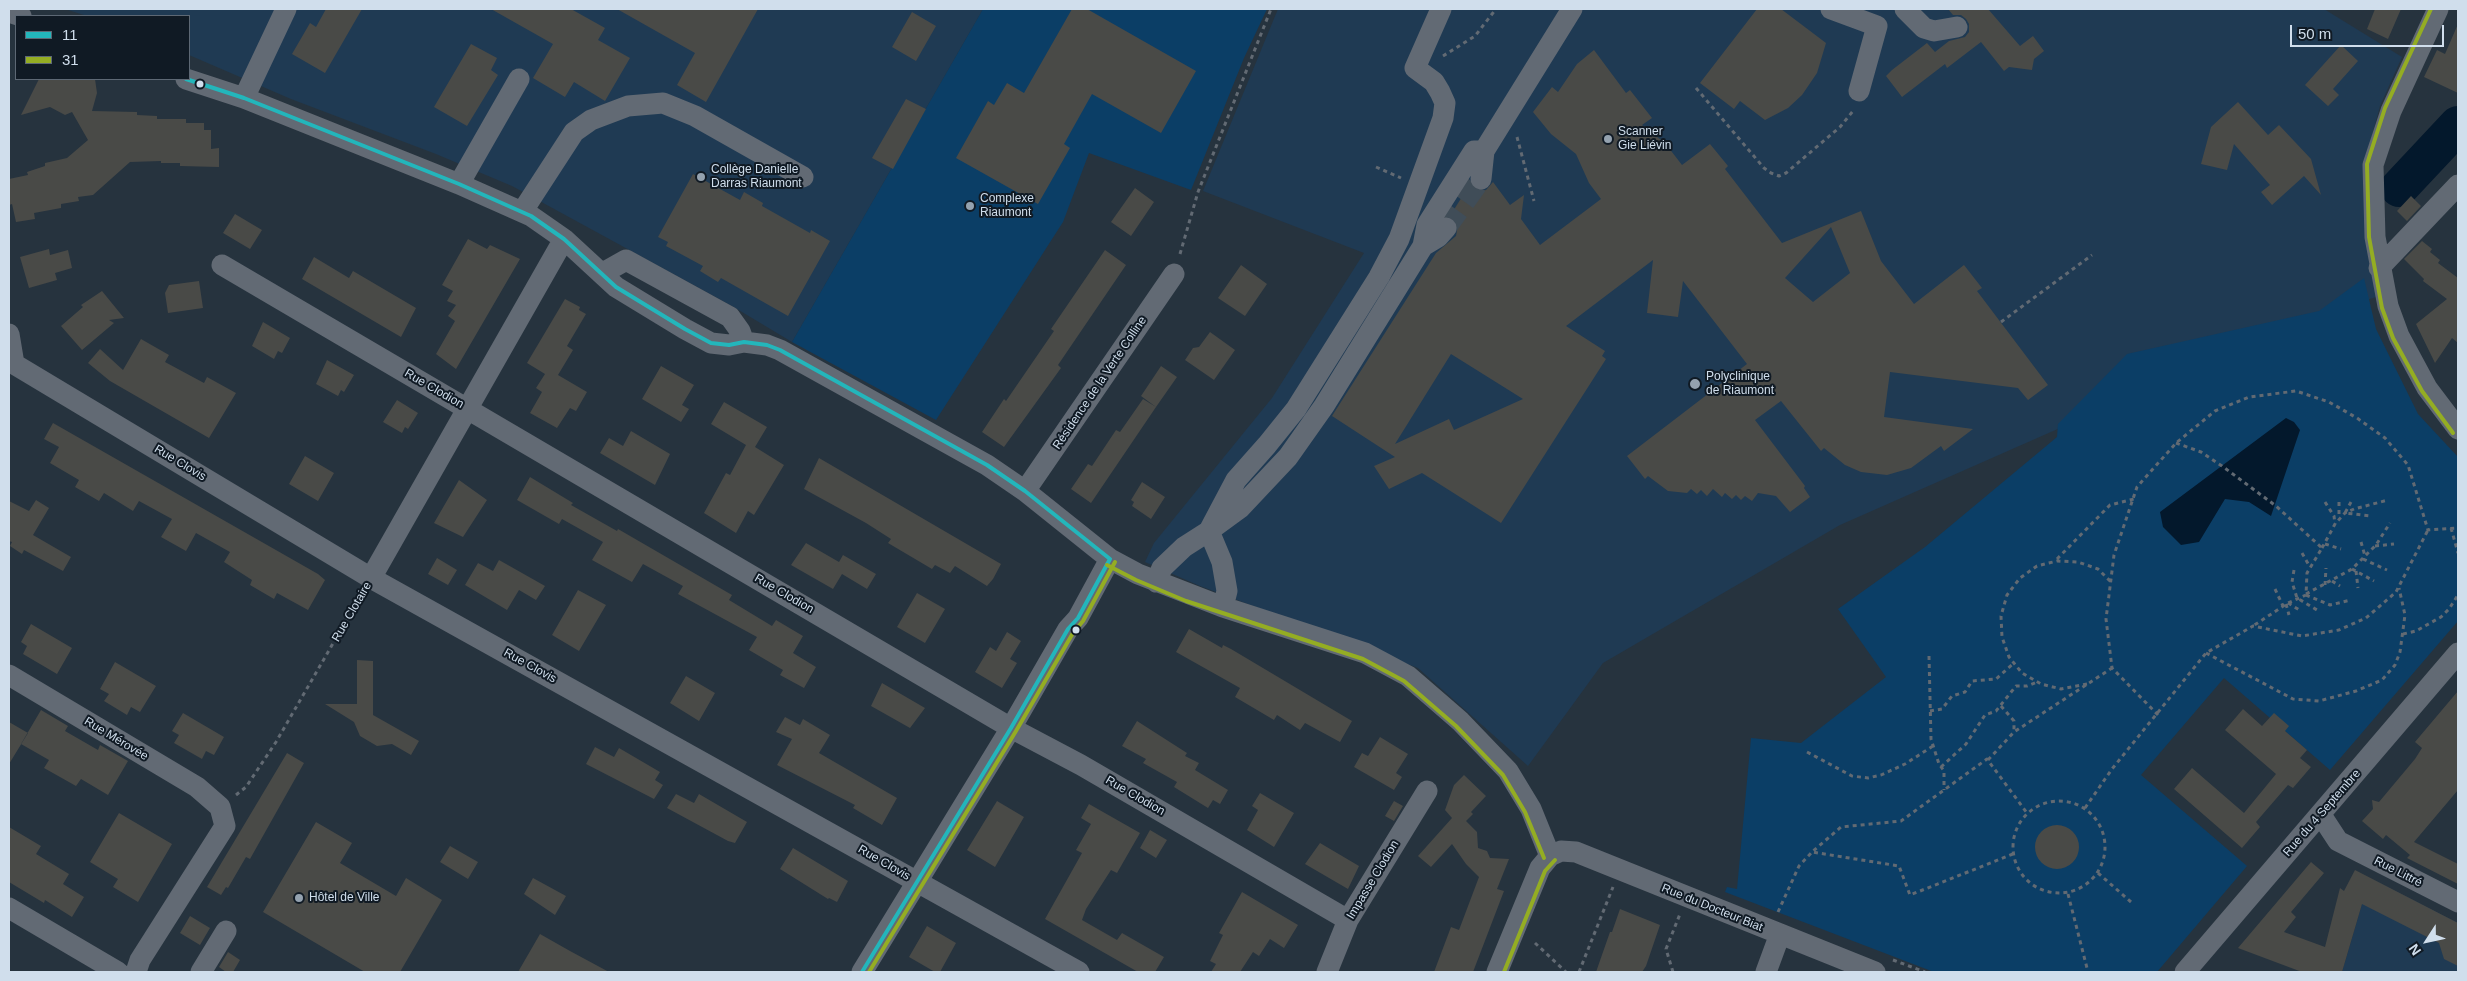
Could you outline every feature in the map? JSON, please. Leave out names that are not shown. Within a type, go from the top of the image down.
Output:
[{"type":"street","points":[[244,98],[286,9]]},
{"type":"street","points":[[1208,531],[1236,480],[1268,445],[1296,409],[1380,277],[1399,239],[1442,118],[1445,103],[1434,82],[1415,68],[1441,9]]},
{"type":"street","points":[[1481,179],[1484,151],[1572,9]]},
{"type":"street","points":[[1831,9],[1877,26]]},
{"type":"street","points":[[1859,91],[1877,26],[1900,9]]},
{"type":"street","points":[[1905,9],[1924,28],[1934,31],[1957,27]]},
{"type":"street","points":[[2438,9],[2391,111],[2374,165],[2375,237],[2379,268],[2388,306],[2399,336],[2427,388],[2458,429]]},
{"type":"street","points":[[459,184],[519,79]]},
{"type":"street","points":[[189,80],[244,98],[459,184],[522,212],[564,238],[604,273],[616,287],[711,344],[729,345],[744,342],[767,345],[780,350],[987,465],[1025,491],[1110,559],[1156,582],[1223,607],[1365,653],[1408,676],[1460,721],[1508,771],[1531,809],[1550,856],[1540,868],[1498,972]]},
{"type":"street","points":[[522,212],[574,132],[591,120],[628,106],[663,103],[696,116],[803,177]]},
{"type":"street","points":[[1156,582],[1162,568],[1184,547],[1240,508],[1278,468],[1324,406],[1423,246],[1427,225],[1474,151],[1484,151]]},
{"type":"street","points":[[2379,268],[2458,185]]},
{"type":"street","points":[[1423,246],[1438,237],[1446,228]]},
{"type":"street","name":"Rue Clotaire","points":[[371,578],[564,238]]},
{"type":"street","points":[[604,273],[626,260],[730,317],[740,331],[744,342]]},
{"type":"street","name":"Rue Clodion","points":[[222,265],[1011,728],[1081,765],[1348,920]]},
{"type":"street","name":"Résidence de la Verte Colline","points":[[1025,491],[1174,274]]},
{"type":"street","name":"Rue Clovis","points":[[9,334],[12,366],[371,578],[1079,972]]},
{"type":"street","points":[[1208,531],[1222,562],[1227,591],[1223,607]]},
{"type":"street","points":[[862,972],[1011,728],[1110,559]]},
{"type":"street","name":"Rue du 4 Septembre","points":[[2185,972],[2458,653]]},
{"type":"street","name":"Rue Mérovée","points":[[9,675],[197,787],[220,807]]},
{"type":"street","name":"Impasse Clodion","points":[[1326,972],[1348,920],[1427,791]]},
{"type":"street","points":[[136,972],[140,960],[226,826],[220,807]]},
{"type":"street","name":"Rue Littré","points":[[2321,815],[2338,841],[2458,902]]},
{"type":"street","points":[[2295,844],[2338,841]]},
{"type":"street","name":"Rue du Docteur Biat","points":[[1550,856],[1561,851],[1576,852],[1686,898],[1875,972]]},
{"type":"street","points":[[9,908],[118,972]]},
{"type":"street","points":[[201,972],[226,931]]},
{"type":"street","points":[[1766,972],[1776,933]]},
{"type":"path","points":[[1174,274],[1198,192],[1271,9]]},
{"type":"path","points":[[1415,68],[1435,61],[1471,39],[1496,9]]},
{"type":"path","points":[[1696,88],[1764,168],[1770,173],[1779,176],[1786,173],[1848,120],[1854,109],[1859,91]]},
{"type":"path","points":[[1509,110],[1534,201]]},
{"type":"path","points":[[1376,167],[1418,186]]},
{"type":"path","points":[[2001,322],[2092,254]]},
{"type":"path","points":[[2158,715],[2112,668],[2106,619],[2114,555],[2137,487],[2176,443],[2215,411],[2249,397],[2296,391],[2329,402],[2357,418],[2385,438],[2408,465],[2428,530],[2399,588],[2366,618],[2339,630],[2302,636],[2253,626]]},
{"type":"path","points":[[2176,443],[2201,452],[2222,466],[2276,506],[2322,548]]},
{"type":"path","points":[[2057,559],[2110,505],[2134,499]]},
{"type":"path","points":[[2344,513],[2388,500]]},
{"type":"path","points":[[2325,502],[2334,516],[2335,524]]},
{"type":"path","points":[[2339,502],[2339,519]]},
{"type":"path","points":[[2306,595],[2307,573],[2335,524],[2351,502]]},
{"type":"path","points":[[2344,513],[2371,516]]},
{"type":"path","points":[[2085,808],[2112,769],[2158,715],[2206,653],[2297,598],[2354,570],[2390,523]]},
{"type":"path","points":[[2451,528],[2458,553]]},
{"type":"path","points":[[2428,530],[2458,528]]},
{"type":"path","points":[[2361,542],[2364,558]]},
{"type":"path","points":[[2325,544],[2341,550]]},
{"type":"path","points":[[2374,546],[2394,544]]},
{"type":"path","points":[[2302,553],[2310,568]]},
{"type":"path","points":[[2364,558],[2387,570]]},
{"type":"path","points":[[2087,684],[2061,689],[2037,682],[2022,673],[2009,657],[2002,637],[2001,616],[2007,596],[2020,578],[2037,566],[2058,560],[2085,564],[2098,570],[2111,582]]},
{"type":"path","points":[[2325,585],[2326,568]]},
{"type":"path","points":[[2294,570],[2292,582],[2297,598],[2317,610]]},
{"type":"path","points":[[2354,570],[2374,581]]},
{"type":"path","points":[[2354,570],[2358,588]]},
{"type":"path","name":"Rue Clotaire","points":[[220,807],[246,787],[276,742],[371,578]]},
{"type":"path","points":[[2332,581],[2340,586]]},
{"type":"path","points":[[2206,653],[2293,699],[2319,701],[2356,691],[2382,680],[2395,665],[2403,634],[2405,615],[2399,588]]},
{"type":"path","points":[[2275,589],[2286,605],[2289,615]]},
{"type":"path","points":[[2306,595],[2330,605],[2351,600]]},
{"type":"path","points":[[2403,634],[2416,631],[2441,616],[2449,609],[2458,596]]},
{"type":"path","points":[[2286,605],[2301,611]]},
{"type":"path","points":[[1929,656],[1933,746],[1944,771],[1944,791]]},
{"type":"path","points":[[1930,711],[1942,709],[1952,696],[1966,692],[1972,681],[1996,679],[2014,663]]},
{"type":"path","points":[[1776,933],[1777,914],[1799,866],[1841,827],[1901,821],[1988,760],[2014,732],[2112,668]]},
{"type":"path","points":[[1941,767],[1966,744],[1985,715],[1996,711],[2016,686],[2027,686],[2037,682]]},
{"type":"path","points":[[2001,706],[2014,721],[2014,732]]},
{"type":"path","points":[[1807,752],[1852,776],[1868,778],[1881,775],[1905,764],[1933,746]]},
{"type":"path","points":[[1988,760],[2027,813]]},
{"type":"path","points":[[2054,801],[2070,802],[2085,808],[2096,819],[2104,833],[2106,849],[2103,864],[2098,873],[2083,888],[2068,894],[2053,894],[2038,889],[2026,880],[2018,868],[2013,854],[2013,839],[2018,825],[2027,813],[2040,805],[2054,801]]},
{"type":"path","points":[[1812,852],[1899,866],[1910,895],[2013,854]]},
{"type":"path","points":[[1579,972],[1619,871]]},
{"type":"path","points":[[2098,873],[2131,902]]},
{"type":"path","points":[[2068,894],[2088,972]]},
{"type":"path","points":[[1673,972],[1666,949],[1686,898]]},
{"type":"path","points":[[1535,943],[1566,972]]},
{"type":"shaded area","name":"Collège Danielle Darras Riaumont","points":[[65,9],[983,9],[792,342],[732,306],[512,186],[436,154],[291,99],[190,55],[190,15],[84,15]]},
{"type":"shaded area","name":"Complexe Riaumont","points":[[983,9],[1267,9],[1244,58],[1191,190],[1089,153],[1063,222],[936,420],[792,342]]},
{"type":"shaded area","name":"Polyclinique de Riaumont","points":[[1278,9],[2324,9],[2402,57],[2380,106],[2365,162],[2380,296],[2123,370],[2069,424],[1840,525],[1603,663],[1528,766],[1418,668],[1200,586],[1145,562],[1154,543],[1272,398],[1364,253],[1203,191]]},
{"type":"shaded area","points":[[2364,278],[2376,329],[2418,414],[2458,457],[2458,621],[2330,770],[2224,678],[2141,775],[2247,866],[2157,972],[1934,972],[1725,892],[1727,887],[1737,889],[1751,738],[1801,743],[1886,677],[1838,609],[1925,547],[2057,437],[2058,424],[2127,354],[2319,311]]},
{"type":"shaded area","points":[[2286,418],[2294,422],[2300,430],[2271,516],[2249,502],[2225,499],[2199,542],[2181,545],[2163,527],[2160,512]]},
{"type":"shaded area","points":[[2374,880],[2458,923],[2458,972],[2342,972],[2362,904]]},
{"type":"building","points":[[326,9],[362,9],[325,73],[292,54],[310,23],[316,27]]},
{"type":"building","points":[[491,9],[571,9],[605,28],[598,40],[630,58],[605,101],[574,82],[565,97],[533,78],[553,44]]},
{"type":"building","points":[[617,9],[758,9],[706,102],[677,85],[695,53]]},
{"type":"building","points":[[1072,9],[1087,9],[1196,71],[1161,133],[1092,94],[1064,144],[1070,148],[1038,204],[956,158],[988,101],[994,105],[1007,83],[1024,93]]},
{"type":"building","points":[[1757,9],[1781,9],[1826,43],[1817,73],[1802,95],[1788,108],[1765,120],[1740,101],[1734,109],[1700,83]]},
{"type":"building","points":[[1948,9],[1988,9],[2020,46],[2033,36],[2044,51],[2034,59],[2032,70],[2009,67],[2004,71],[1981,42],[1947,68],[1945,64],[1902,97],[1886,76],[1892,70],[1927,43],[1935,52],[1949,41],[1965,37],[1969,32],[1969,24],[1966,19],[1961,15],[1953,15]]},
{"type":"building","points":[[2375,9],[2401,9],[2388,39],[2367,29]]},
{"type":"building","points":[[912,12],[936,26],[916,61],[892,47]]},
{"type":"building","points":[[2458,24],[2458,93],[2424,77],[2437,50],[2445,54]]},
{"type":"building","points":[[471,44],[497,58],[491,70],[498,75],[467,126],[434,107]]},
{"type":"building","points":[[2341,45],[2358,61],[2333,89],[2339,95],[2328,106],[2305,85]]},
{"type":"building","points":[[1594,50],[1626,93],[1630,90],[1652,118],[1642,125],[1665,143],[1682,165],[1710,144],[1728,166],[1725,169],[1782,243],[1861,211],[1881,261],[1914,304],[1964,265],[1982,288],[1977,291],[2048,385],[2028,400],[2018,388],[1890,372],[1884,417],[1973,429],[1944,451],[1941,446],[1911,468],[1887,475],[1861,472],[1845,465],[1824,448],[1821,451],[1781,401],[1755,420],[1805,486],[1804,488],[1810,497],[1790,512],[1776,496],[1758,493],[1752,501],[1745,496],[1741,500],[1736,495],[1732,499],[1725,493],[1722,497],[1713,489],[1707,496],[1701,490],[1697,494],[1691,489],[1687,493],[1668,491],[1648,476],[1645,479],[1627,456],[1747,364],[1683,281],[1678,317],[1647,313],[1653,260],[1566,326],[1605,351],[1602,356],[1606,359],[1501,523],[1422,473],[1389,489],[1374,466],[1395,457],[1332,416],[1436,253],[1456,236],[1458,225],[1450,216],[1470,184],[1480,191],[1486,190],[1493,182],[1510,205],[1524,195],[1521,219],[1540,245],[1601,199],[1589,183],[1576,154],[1551,134],[1533,112],[1552,87],[1558,92],[1577,64]],"holes":[[[1831,227],[1850,273],[1813,302],[1785,278]],[[1451,354],[1523,399],[1454,430],[1449,419],[1395,444]]]},
{"type":"building","points":[[38,80],[95,80],[97,93],[92,111],[137,112],[137,115],[157,116],[157,119],[186,119],[186,123],[204,123],[204,130],[211,130],[211,149],[219,148],[219,167],[180,166],[180,163],[161,163],[161,161],[130,162],[93,195],[78,197],[79,201],[61,204],[61,208],[34,213],[35,219],[16,222],[12,204],[9,205],[9,179],[28,175],[27,172],[45,166],[45,163],[67,158],[88,140],[72,112],[65,115],[50,107],[21,115]]},
{"type":"building","points":[[906,99],[926,109],[893,169],[872,158]]},
{"type":"building","points":[[2238,102],[2268,135],[2279,125],[2311,159],[2321,195],[2304,176],[2272,205],[2261,192],[2270,185],[2234,144],[2227,170],[2201,164],[2211,127]]},
{"type":"building","points":[[693,174],[740,200],[744,192],[763,203],[762,206],[810,233],[811,230],[830,241],[788,316],[721,278],[718,282],[700,271],[703,266],[666,246],[668,242],[658,237]]},
{"type":"building","points":[[1135,188],[1154,202],[1131,236],[1111,222]]},
{"type":"building","points":[[2411,196],[2421,206],[2407,221],[2397,211]]},
{"type":"building","points":[[235,214],[262,230],[250,249],[223,233]]},
{"type":"building","points":[[468,239],[487,249],[490,245],[520,259],[456,369],[436,354],[455,321],[448,316],[456,305],[447,301],[453,291],[442,285]]},
{"type":"building","points":[[2422,241],[2432,249],[2430,252],[2440,260],[2438,263],[2458,278],[2458,343],[2452,338],[2435,363],[2416,324],[2447,299],[2423,281],[2424,279],[2404,259]]},
{"type":"building","points":[[49,249],[50,255],[68,250],[72,268],[55,273],[57,280],[29,288],[20,257]]},
{"type":"building","points":[[1105,250],[1126,265],[1058,365],[1061,368],[1004,447],[982,432],[1004,399],[1006,401],[1054,331],[1051,329]]},
{"type":"building","points":[[314,257],[349,278],[353,271],[416,308],[401,337],[302,279]]},
{"type":"building","points":[[1241,265],[1267,284],[1245,316],[1218,298]]},
{"type":"building","points":[[199,281],[203,308],[168,313],[165,293],[169,285]]},
{"type":"building","points":[[102,291],[124,318],[109,320],[114,323],[82,350],[61,326],[83,307],[81,305]]},
{"type":"building","points":[[565,299],[580,307],[579,310],[586,314],[567,346],[573,350],[558,375],[587,392],[576,411],[570,408],[557,428],[530,413],[542,392],[536,388],[545,374],[527,363]]},
{"type":"building","points":[[263,322],[290,338],[282,353],[278,351],[274,359],[252,346]]},
{"type":"building","points":[[1210,332],[1235,350],[1214,380],[1185,360],[1193,348],[1199,347]]},
{"type":"building","points":[[141,339],[169,355],[165,362],[204,383],[207,377],[236,393],[209,438],[110,381],[88,363],[100,349],[123,370]]},
{"type":"building","points":[[327,360],[354,375],[344,392],[341,390],[338,396],[316,384]]},
{"type":"building","points":[[661,366],[694,385],[682,405],[689,409],[681,422],[642,399]]},
{"type":"building","points":[[1161,366],[1177,377],[1156,407],[1141,396]]},
{"type":"building","points":[[1143,399],[1156,407],[1091,503],[1071,489],[1088,464],[1092,466],[1116,430],[1120,432]]},
{"type":"building","points":[[397,400],[418,413],[408,429],[405,427],[402,433],[383,422]]},
{"type":"building","points":[[724,402],[767,427],[755,447],[784,465],[754,515],[748,511],[736,533],[704,513],[726,473],[730,475],[746,445],[711,424]]},
{"type":"building","points":[[53,423],[318,574],[325,580],[308,610],[277,593],[274,599],[250,585],[252,580],[224,562],[230,552],[196,533],[186,551],[161,537],[172,519],[139,501],[133,511],[104,493],[99,501],[75,487],[79,480],[50,463],[59,447],[44,439]]},
{"type":"building","points":[[631,431],[670,454],[655,485],[600,453],[609,438],[623,446]]},
{"type":"building","points":[[305,456],[334,473],[318,501],[289,484]]},
{"type":"building","points":[[819,458],[1001,564],[993,579],[987,586],[955,566],[950,573],[935,565],[932,569],[888,543],[891,539],[866,523],[804,489]]},
{"type":"building","points":[[530,477],[573,503],[571,505],[617,531],[618,529],[732,595],[729,600],[772,626],[776,620],[803,636],[793,653],[816,667],[804,688],[780,675],[783,670],[749,650],[757,637],[678,594],[683,586],[643,564],[632,582],[592,560],[603,542],[562,519],[559,524],[517,500]]},
{"type":"building","points":[[459,480],[487,500],[463,537],[434,523]]},
{"type":"building","points":[[1142,482],[1165,497],[1151,519],[1132,506],[1134,502],[1131,500]]},
{"type":"building","points":[[36,500],[49,508],[33,535],[71,557],[63,571],[24,550],[22,554],[10,546],[12,542],[9,541],[9,501],[29,511]]},
{"type":"building","points":[[806,543],[839,562],[843,555],[876,574],[867,589],[842,574],[833,589],[791,565]]},
{"type":"building","points":[[437,558],[457,570],[448,585],[428,574]]},
{"type":"building","points":[[499,560],[545,586],[536,600],[519,590],[507,610],[465,585],[478,563],[493,571]]},
{"type":"building","points":[[578,590],[606,605],[579,651],[552,635]]},
{"type":"building","points":[[917,593],[945,609],[925,643],[897,627]]},
{"type":"building","points":[[31,624],[72,648],[57,674],[23,654],[27,646],[21,642]]},
{"type":"building","points":[[1189,629],[1222,648],[1223,645],[1231,649],[1352,721],[1340,742],[1305,723],[1300,730],[1277,715],[1274,720],[1235,697],[1240,688],[1176,652]]},
{"type":"building","points":[[1007,632],[1021,641],[1010,659],[1017,663],[1002,688],[975,672],[990,647],[996,651]]},
{"type":"building","points":[[357,660],[373,661],[373,715],[419,741],[411,755],[392,744],[377,746],[360,736],[354,722],[325,704],[357,704]]},
{"type":"building","points":[[115,662],[156,686],[140,712],[131,707],[127,715],[104,701],[109,694],[100,689]]},
{"type":"building","points":[[686,676],[715,693],[699,721],[670,703]]},
{"type":"building","points":[[882,683],[925,708],[910,728],[871,706]]},
{"type":"building","points":[[2458,691],[2458,790],[2414,842],[2458,864],[2458,884],[2407,858],[2410,855],[2386,835],[2383,839],[2362,821],[2373,809],[2372,800],[2379,802],[2415,759],[2422,748],[2415,742]]},
{"type":"building","points":[[2243,709],[2262,726],[2274,713],[2289,726],[2285,731],[2307,750],[2300,758],[2311,767],[2293,788],[2288,785],[2256,822],[2260,827],[2242,848],[2174,789],[2192,768],[2244,813],[2276,774],[2225,730]]},
{"type":"building","points":[[41,710],[68,726],[65,731],[98,750],[100,745],[128,761],[108,795],[81,779],[76,786],[44,768],[49,760],[21,744]]},
{"type":"building","points":[[183,713],[224,737],[214,755],[206,751],[202,759],[174,743],[179,735],[172,731]]},
{"type":"building","points":[[785,717],[800,725],[803,719],[830,735],[819,753],[897,798],[882,825],[853,808],[855,805],[777,765],[792,739],[776,732]]},
{"type":"building","points":[[1137,721],[1187,753],[1185,756],[1199,763],[1195,770],[1228,790],[1220,804],[1213,800],[1208,808],[1174,787],[1177,782],[1143,763],[1146,759],[1122,746]]},
{"type":"building","points":[[9,722],[28,733],[9,764]]},
{"type":"building","points":[[1380,737],[1408,754],[1396,773],[1402,777],[1394,790],[1354,767],[1362,753],[1368,756]]},
{"type":"building","points":[[595,747],[614,757],[619,748],[660,772],[655,780],[663,785],[654,799],[586,764]]},
{"type":"building","points":[[287,753],[304,763],[250,859],[246,857],[228,888],[226,887],[221,895],[207,887]]},
{"type":"building","points":[[1464,775],[1486,796],[1471,812],[1473,814],[1466,821],[1477,832],[1478,848],[1487,851],[1490,858],[1509,859],[1497,889],[1504,891],[1473,972],[1434,972],[1451,927],[1459,930],[1479,877],[1466,864],[1452,844],[1431,867],[1418,856],[1452,818],[1445,810],[1454,785]]},
{"type":"building","points":[[1260,793],[1294,813],[1274,847],[1247,830],[1258,810],[1252,806]]},
{"type":"building","points":[[676,794],[694,803],[699,794],[747,822],[735,843],[667,808]]},
{"type":"building","points":[[997,801],[1024,817],[995,867],[967,850]]},
{"type":"building","points":[[1394,801],[1403,806],[1394,821],[1385,816]]},
{"type":"building","points":[[1089,804],[1140,833],[1117,873],[1111,870],[1086,909],[1082,920],[1117,940],[1122,933],[1164,957],[1155,972],[1138,972],[1045,919],[1082,853],[1076,850],[1091,824],[1081,818]]},
{"type":"building","points":[[119,813],[172,844],[138,902],[113,887],[118,879],[90,862]]},
{"type":"building","name":"Hôtel de Ville","points":[[316,822],[352,843],[340,863],[396,896],[406,878],[442,900],[400,972],[365,972],[263,912]]},
{"type":"building","points":[[2057,825],[2069,829],[2075,835],[2079,847],[2075,859],[2069,865],[2057,869],[2045,865],[2039,859],[2035,847],[2039,835],[2045,829]]},
{"type":"building","points":[[9,827],[41,846],[36,854],[69,874],[63,884],[84,897],[72,917],[45,900],[44,903],[9,882]]},
{"type":"building","points":[[1150,830],[1167,840],[1156,858],[1140,848]]},
{"type":"building","points":[[1320,843],[1359,866],[1348,889],[1305,864]]},
{"type":"building","points":[[450,846],[478,862],[468,879],[440,862]]},
{"type":"building","points":[[793,848],[848,881],[837,902],[828,899],[780,869]]},
{"type":"building","points":[[2311,862],[2324,873],[2291,912],[2296,917],[2284,932],[2325,947],[2340,888],[2344,891],[2355,870],[2458,923],[2458,966],[2444,959],[2439,943],[2362,904],[2342,972],[2302,972],[2238,948]]},
{"type":"building","points":[[533,878],[566,896],[555,915],[524,894]]},
{"type":"building","points":[[1242,892],[1298,925],[1284,948],[1270,939],[1259,956],[1253,952],[1240,972],[1211,972],[1216,964],[1210,961],[1223,935],[1219,933]]},
{"type":"building","points":[[1620,909],[1660,925],[1646,966],[1642,972],[1596,972],[1610,932],[1612,932]]},
{"type":"building","points":[[190,916],[210,928],[200,945],[180,933]]},
{"type":"building","points":[[927,926],[956,943],[940,972],[935,972],[909,957]]},
{"type":"building","points":[[540,934],[570,951],[609,972],[518,972]]},
{"type":"building","points":[[228,952],[240,960],[233,972],[226,972],[219,967]]},
{"type":"waterway","points":[[2399,188],[2458,125]]},
{"type":"tunnel","points":[[1446,228],[1481,179]]},
{"type":"transit line","name":"31","points":[[2431,9],[2385,108],[2367,164],[2369,237],[2382,308],[2393,338],[2422,391],[2453,433]]},
{"type":"transit line","name":"11","points":[[189,80],[244,98],[459,184],[531,216],[564,239],[616,287],[685,329],[711,343],[729,345],[744,342],[767,345],[780,350],[987,465],[1025,491],[1110,559]]},
{"type":"transit line","name":"11","points":[[862,972],[1011,728],[1068,629],[1078,618],[1110,559]]},
{"type":"transit line","name":"31","points":[[869,972],[1016,731],[1073,633],[1083,621],[1115,562]]},
{"type":"transit line","name":"31","points":[[1107,565],[1136,580],[1186,601],[1363,659],[1404,681],[1456,726],[1503,775],[1525,812],[1544,858]]},
{"type":"transit line","name":"31","points":[[1504,972],[1545,871],[1555,860]]},
{"type":"place","name":"Scanner Gie Liévin","points":[[1608,139]]},
{"type":"place","name":"Collège Danielle Darras Riaumont","points":[[701,177]]},
{"type":"place","name":"Complexe Riaumont","points":[[970,206]]},
{"type":"place","name":"Polyclinique de Riaumont","points":[[1695,384]]},
{"type":"place","name":"Hôtel de Ville","points":[[299,898]]}]
